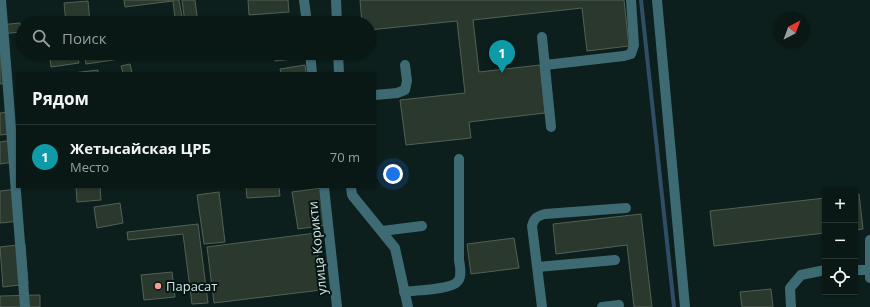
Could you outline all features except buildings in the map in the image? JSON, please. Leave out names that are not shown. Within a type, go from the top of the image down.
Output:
[{"type":"street","points":[[1,0],[25,307]]},
{"type":"street","points":[[304,0],[305,16]]},
{"type":"street","points":[[336,0],[337,16]]},
{"type":"street","points":[[545,65],[631,54],[634,45],[631,0]]},
{"type":"street","points":[[657,0],[685,307]]},
{"type":"street","points":[[542,37],[550,127]]},
{"type":"street","points":[[311,60],[312,72]]},
{"type":"street","points":[[338,60],[339,72]]},
{"type":"street","points":[[376,95],[397,93],[405,90],[407,81],[405,65]]},
{"type":"street","points":[[404,292],[452,286],[459,281],[461,274],[459,260],[459,159]]},
{"type":"street","name":"улица Корикти","points":[[324,188],[337,307]]},
{"type":"street","points":[[351,188],[352,195],[395,248],[408,307]]},
{"type":"street","points":[[542,307],[532,226],[538,216],[544,214],[626,208]]},
{"type":"street","points":[[382,231],[422,226]]},
{"type":"street","points":[[858,271],[870,274],[870,240]]},
{"type":"street","points":[[538,267],[615,260]]},
{"type":"street","points":[[791,307],[790,288],[801,275],[822,271]]},
{"type":"street","points":[[602,307],[619,305]]},
{"type":"waterway","points":[[641,0],[674,307]]},
{"type":"place","name":"Жетысайская ЦРБ","points":[[502,73]]},
{"type":"place","name":"Парасат","points":[[158,286]]}]
